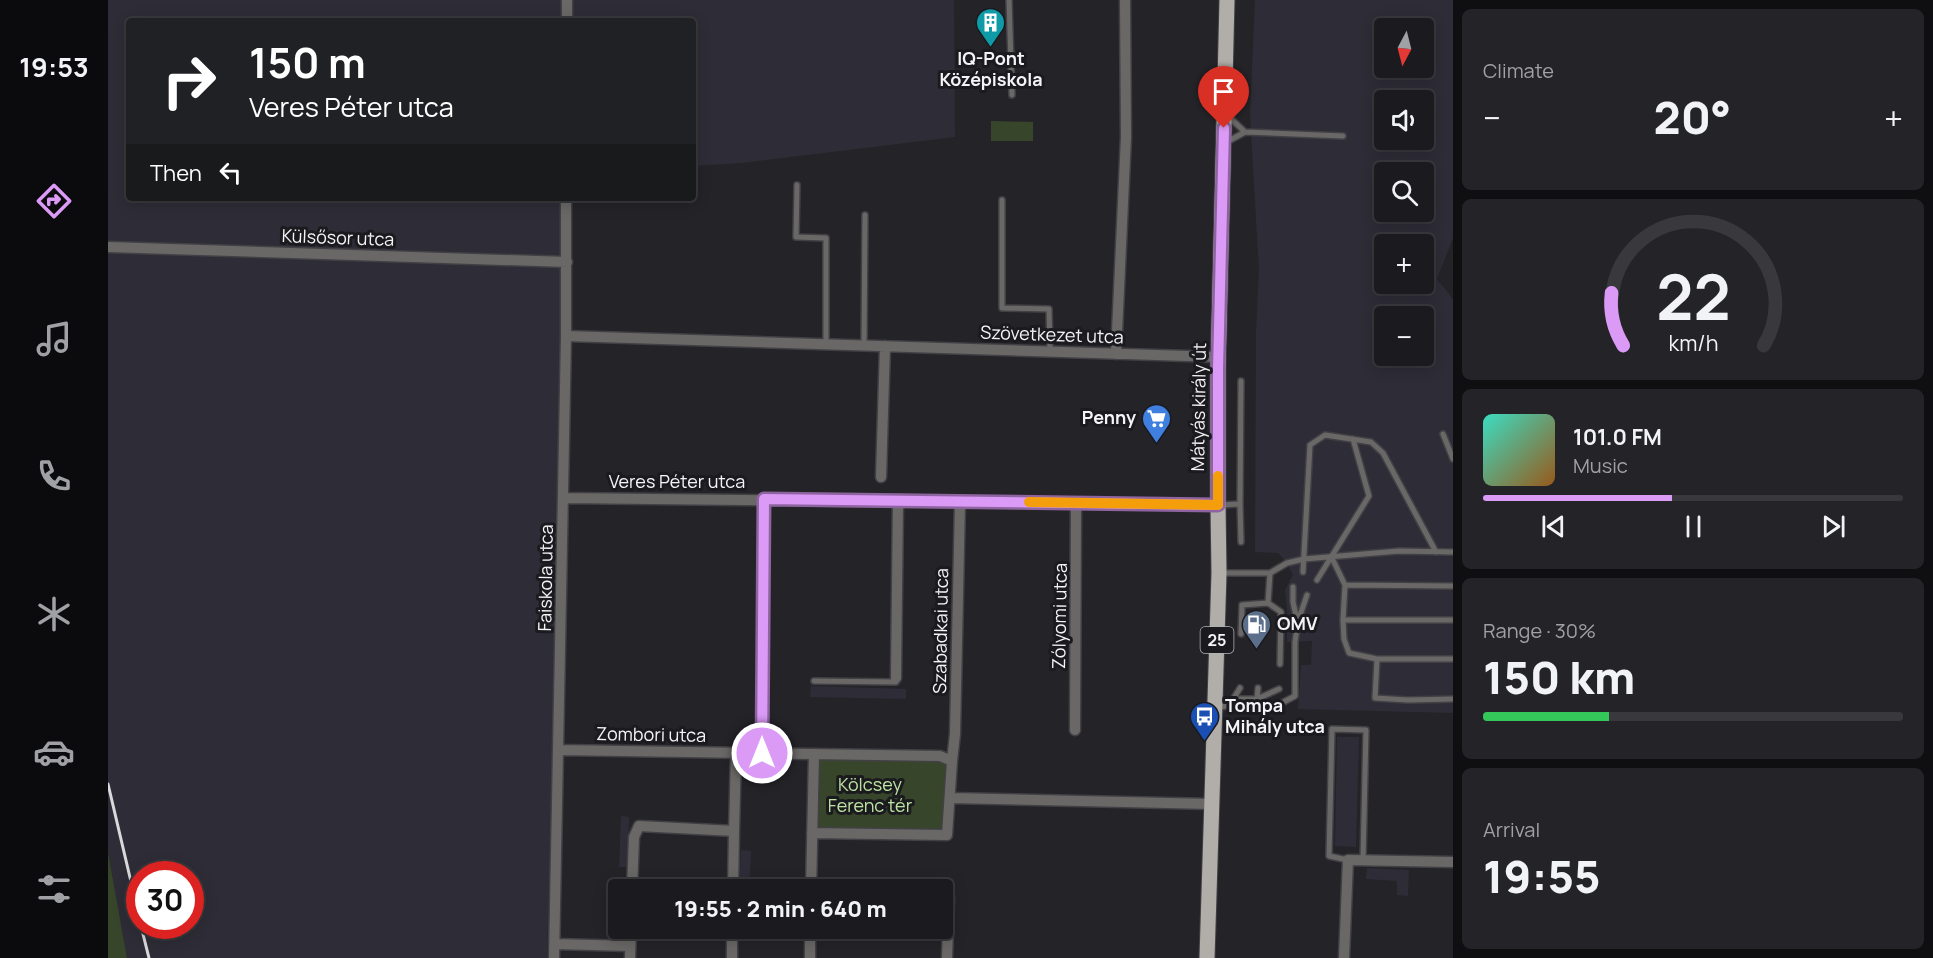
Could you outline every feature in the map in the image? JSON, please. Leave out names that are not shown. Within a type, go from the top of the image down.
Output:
[{"type":"main road","name":"Mátyás király út","points":[[1207,958],[1211,804],[1222,707],[1218,357],[1227,0]]},
{"type":"street","points":[[567,0],[567,18]]},
{"type":"street","points":[[1116,354],[1126,137],[1125,0]]},
{"type":"street","name":"Faiskola utca","points":[[554,958],[564,498],[566,201]]},
{"type":"street","name":"Külsősor utca","points":[[108,247],[567,261]]},
{"type":"street","name":"Szövetkezet utca","points":[[566,336],[1218,357]]},
{"type":"street","points":[[881,477],[885,346]]},
{"type":"street","name":"Veres Péter utca","points":[[564,498],[1218,505]]},
{"type":"street","points":[[762,753],[764,499]]},
{"type":"street","points":[[896,678],[898,500]]},
{"type":"street","name":"Szabadkai utca","points":[[952,761],[955,734],[960,501]]},
{"type":"street","name":"Zólyomi utca","points":[[1075,730],[1076,503]]},
{"type":"street","name":"Zombori utca","points":[[559,750],[814,754]]},
{"type":"street","points":[[733,879],[736,753]]},
{"type":"street","points":[[811,879],[812,833],[814,754],[940,756],[952,761],[947,835],[812,833]]},
{"type":"street","points":[[951,798],[1211,804]]},
{"type":"street","points":[[632,879],[634,837],[639,826],[734,831]]},
{"type":"street","points":[[1344,958],[1348,860],[1453,862]]},
{"type":"street","points":[[630,939],[630,958]]},
{"type":"street","points":[[732,939],[732,958]]},
{"type":"street","points":[[810,939],[810,958]]},
{"type":"street","points":[[947,958],[948,939]]},
{"type":"street","points":[[555,944],[630,946]]},
{"type":"lane","points":[[1009,0],[1012,95]]},
{"type":"lane","points":[[1225,113],[1245,132]]},
{"type":"lane","points":[[1224,143],[1245,132],[1343,136]]},
{"type":"lane","points":[[797,185],[796,237],[826,238],[826,344]]},
{"type":"lane","points":[[1002,200],[1002,308],[1049,309],[1050,351]]},
{"type":"lane","points":[[864,345],[865,215]]},
{"type":"lane","points":[[1241,381],[1241,542]]},
{"type":"lane","points":[[1443,434],[1453,459]]},
{"type":"lane","points":[[1303,572],[1310,445],[1325,435],[1371,442],[1383,453],[1436,552]]},
{"type":"lane","points":[[1317,580],[1370,496],[1353,439]]},
{"type":"lane","points":[[1218,505],[1240,504]]},
{"type":"lane","points":[[1219,573],[1270,573],[1287,563],[1331,556],[1399,551],[1453,552]]},
{"type":"lane","points":[[1331,556],[1346,585],[1343,620],[1344,639],[1349,653],[1377,659],[1453,659]]},
{"type":"lane","points":[[1268,603],[1270,573]]},
{"type":"lane","points":[[1346,585],[1453,586]]},
{"type":"lane","points":[[1293,587],[1293,602],[1298,621]]},
{"type":"lane","points":[[1222,707],[1276,706],[1294,696],[1295,642],[1298,621],[1307,595]]},
{"type":"lane","points":[[1241,634],[1242,605],[1268,603],[1281,612],[1280,664]]},
{"type":"lane","points":[[1343,620],[1453,620]]},
{"type":"lane","points":[[1377,659],[1375,698],[1453,699]]},
{"type":"lane","points":[[814,681],[896,682],[896,678]]},
{"type":"lane","points":[[1222,707],[1233,699],[1240,688]]},
{"type":"lane","points":[[1257,699],[1258,688]]},
{"type":"lane","points":[[1233,699],[1257,699],[1279,689]]},
{"type":"lane","points":[[1348,860],[1329,856],[1332,729],[1366,730],[1363,860]]},
{"type":"shaded area","points":[[108,0],[954,0],[955,137],[741,163],[696,166],[696,18],[126,18],[126,201],[562,201],[563,329],[547,958],[127,958],[108,852]]},
{"type":"shaded area","points":[[1255,0],[1453,0],[1453,238],[1437,279],[1453,299],[1453,713],[1298,709],[1301,665],[1311,665],[1312,641],[1287,642],[1285,590],[1293,575],[1287,563],[1278,553],[1255,552],[1256,332],[1259,270],[1250,115]]},
{"type":"shaded area","points":[[811,686],[906,689],[906,699],[810,697]]},
{"type":"shaded area","points":[[1337,737],[1359,737],[1356,847],[1335,846]]},
{"type":"shaded area","points":[[621,816],[629,817],[628,867],[619,867]]},
{"type":"shaded area","points":[[741,850],[751,851],[750,879],[740,879]]},
{"type":"shaded area","points":[[1367,868],[1409,870],[1408,896],[1397,895],[1397,881],[1366,879]]},
{"type":"green space","points":[[991,121],[1033,122],[1033,141],[991,141]]},
{"type":"green space","name":"Kölcsey Ferenc tér","points":[[814,754],[938,760],[948,765],[947,835],[812,833]]},
{"type":"green space","points":[[108,852],[127,958],[108,958]]},
{"type":"railway","points":[[108,784],[126,861]]},
{"type":"railway","points":[[144,939],[149,958]]},
{"type":"slow traffic","points":[[1029,502],[1218,505],[1218,476]]},
{"type":"place","name":"IQ-Pont Középiskola","points":[[991,48]]},
{"type":"place","name":"Penny","points":[[1157,444]]},
{"type":"place","name":"OMV","points":[[1256,650]]},
{"type":"place","name":"Tompa Mihály utca","points":[[1204,742]]},
{"type":"route","points":[[762,753],[764,499],[1218,505],[1218,369],[1224,128]]}]
